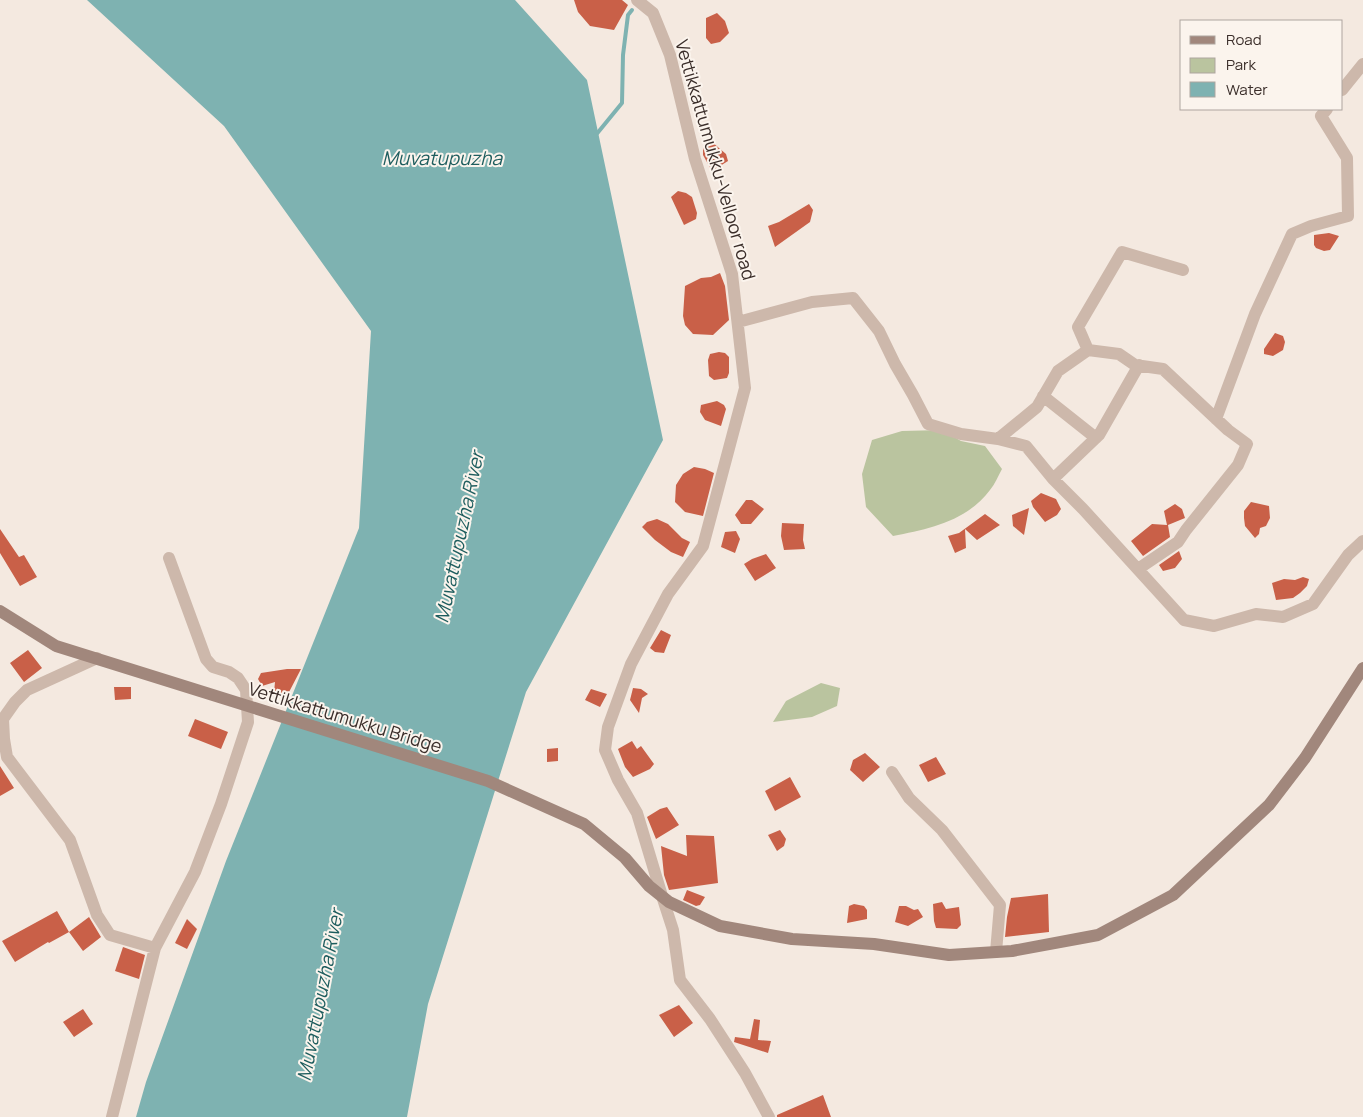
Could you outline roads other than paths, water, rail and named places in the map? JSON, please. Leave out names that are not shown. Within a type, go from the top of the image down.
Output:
[{"type":"main road","name":"Vettikkattumukku Bridge","points":[[0,612],[56,646],[488,781],[584,824],[625,858],[649,886],[669,902],[720,926],[792,939],[874,944],[949,955],[996,952],[1098,935],[1173,894],[1269,805],[1305,758],[1363,668]]},
{"type":"street","name":"Vettikkattumukku-Velloor road","points":[[637,0],[653,13],[670,55],[695,160],[732,274],[744,388],[703,546],[668,594],[631,664],[608,727],[605,750],[618,780],[637,813],[673,930],[680,980],[710,1019],[745,1073],[769,1117]]},
{"type":"street","points":[[1343,89],[1363,64]]},
{"type":"street","points":[[1216,419],[1255,314],[1292,234],[1311,226],[1348,216],[1347,158],[1321,116],[1326,110]]},
{"type":"street","points":[[1088,350],[1078,327],[1122,252],[1183,270]]},
{"type":"street","points":[[738,322],[812,302],[852,298],[879,331],[928,424],[961,434],[998,439],[1026,446],[1053,479],[1083,509],[1184,620],[1214,626],[1256,614],[1283,617],[1313,604],[1348,555],[1363,541]]},
{"type":"street","points":[[998,439],[1037,407],[1058,371],[1088,350],[1119,354],[1135,365],[1163,369],[1228,430],[1247,444],[1238,465],[1178,542],[1138,569]]},
{"type":"street","points":[[1053,479],[1096,438],[1139,365]]},
{"type":"street","points":[[1043,396],[1096,438]]},
{"type":"street","points":[[112,1117],[155,948],[195,872],[221,804],[248,722],[246,690],[238,678],[229,672],[213,667],[206,658],[169,558]]},
{"type":"street","points":[[97,658],[27,690],[15,702],[2,720],[3,760],[70,840],[97,915],[110,935],[155,948]]},
{"type":"street","points":[[892,772],[909,798],[942,830],[1000,905],[996,952]]},
{"type":"water","name":"Muvatupuzha","points":[[87,0],[515,0],[587,80],[663,440],[526,692],[428,1004],[407,1117],[136,1117],[146,1082],[226,861],[359,528],[371,331],[224,126]]},
{"type":"waterway","points":[[595,136],[622,103],[623,55],[628,15],[632,10]]},
{"type":"water label","name":"Muvattupuzha River","points":[[459,537]]},
{"type":"water label","name":"Muvattupuzha River","points":[[320,995]]}]
